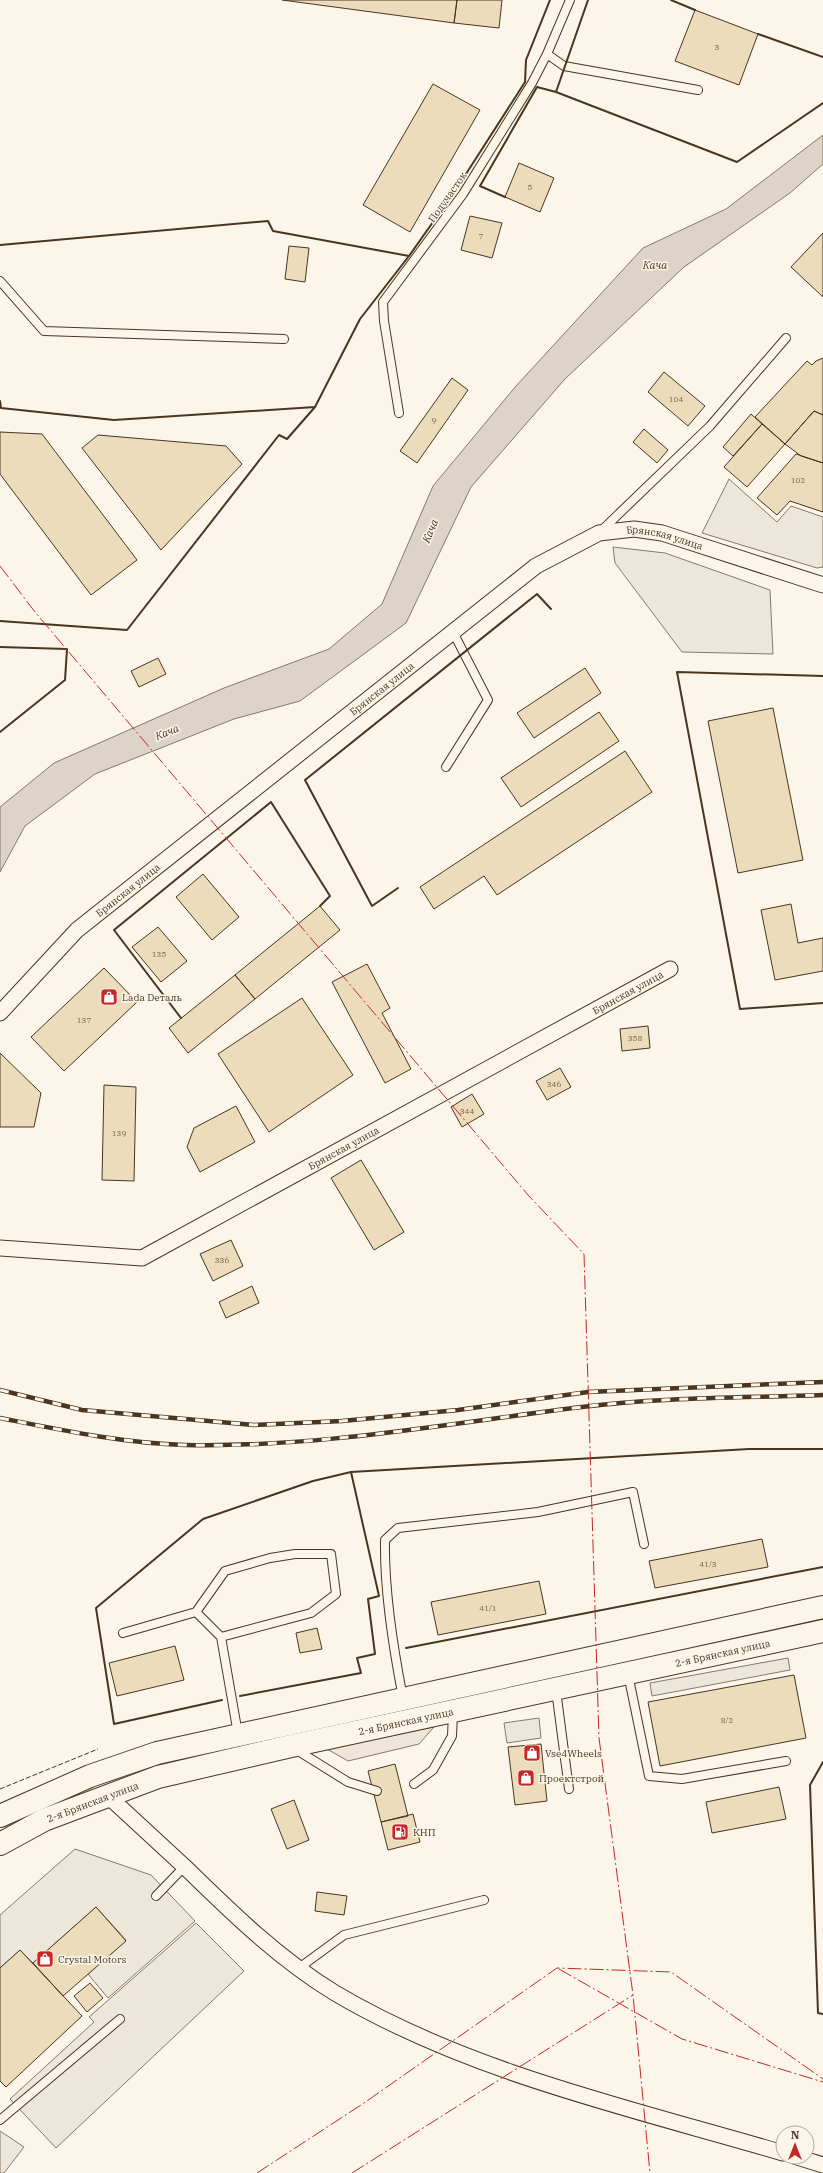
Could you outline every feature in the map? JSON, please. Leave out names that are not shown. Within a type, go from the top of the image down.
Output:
[{"type":"main road","points":[[0,1816],[90,1776],[157,1753],[238,1734],[823,1607]]},
{"type":"main road","name":"2-я Брянская улица","points":[[0,1844],[44,1820],[158,1778],[291,1746],[823,1631]]},
{"type":"street","name":"Брянская улица","points":[[0,1013],[77,930],[536,566],[599,533],[634,529],[662,533],[823,585]]},
{"type":"street","name":"Брянская улица","points":[[0,1248],[142,1258],[670,969]]},
{"type":"street","points":[[108,1796],[184,1867],[246,1928],[299,1968],[335,1992],[417,2035],[542,2083],[775,2151]]},
{"type":"lane","name":"Подучасток","points":[[399,412],[384,321],[383,302],[463,194],[548,54],[570,0]]},
{"type":"lane","points":[[548,54],[564,66],[698,90]]},
{"type":"lane","points":[[0,281],[44,331],[284,339]]},
{"type":"lane","points":[[599,533],[710,426],[786,338]]},
{"type":"lane","points":[[446,767],[488,700],[453,632]]},
{"type":"lane","points":[[403,1698],[396,1661],[385,1560],[385,1540],[398,1528],[538,1512],[633,1492],[644,1544]]},
{"type":"lane","points":[[123,1633],[196,1612],[225,1571],[270,1558],[295,1554],[331,1554],[336,1594],[311,1613],[221,1637]]},
{"type":"lane","points":[[196,1612],[221,1637],[238,1734]]},
{"type":"lane","points":[[628,1673],[649,1776],[682,1780],[786,1761]]},
{"type":"lane","points":[[556,1689],[569,1788]]},
{"type":"lane","points":[[414,1784],[433,1770],[452,1736],[453,1711]]},
{"type":"lane","points":[[291,1746],[348,1782],[377,1791]]},
{"type":"lane","points":[[156,1896],[184,1867]]},
{"type":"lane","points":[[299,1968],[344,1935],[484,1900]]},
{"type":"lane","points":[[0,2120],[120,2019]]},
{"type":"shaded area","points":[[729,479],[777,522],[791,506],[823,517],[823,567],[817,568],[702,533]]},
{"type":"shaded area","points":[[613,547],[665,553],[770,590],[773,654],[682,652],[615,563]]},
{"type":"shaded area","points":[[788,1658],[790,1670],[652,1696],[650,1683]]},
{"type":"shaded area","points":[[539,1718],[541,1738],[507,1743],[504,1723]]},
{"type":"shaded area","points":[[434,1727],[419,1744],[348,1761],[327,1749]]},
{"type":"shaded area","points":[[75,1849],[151,1875],[195,1921],[108,1998],[88,1974],[126,1940],[96,1907],[33,1963],[20,1950],[0,1968],[0,1915]]},
{"type":"shaded area","points":[[196,1923],[244,1971],[56,2148],[10,2099],[94,2022],[89,2017]]},
{"type":"shaded area","points":[[0,2131],[24,2147],[4,2173],[0,2173]]},
{"type":"water","name":"Кача","points":[[823,135],[823,164],[790,193],[684,267],[565,379],[471,487],[406,623],[300,701],[234,719],[95,774],[25,826],[0,872],[0,807],[54,763],[224,688],[329,649],[382,604],[433,486],[516,386],[643,248],[726,209]]},
{"type":"building","points":[[282,0],[457,0],[454,23]]},
{"type":"building","points":[[457,0],[502,0],[499,28],[454,23]]},
{"type":"building","points":[[695,10],[758,34],[739,85],[675,61]]},
{"type":"building","points":[[433,84],[480,110],[410,232],[363,205]]},
{"type":"building","points":[[519,163],[554,178],[540,212],[505,197]]},
{"type":"building","points":[[470,216],[502,223],[492,258],[461,250]]},
{"type":"building","points":[[823,233],[823,297],[791,267]]},
{"type":"building","points":[[289,246],[309,248],[305,282],[285,279]]},
{"type":"building","points":[[823,358],[823,415],[814,411],[785,444],[755,417],[807,361],[812,365],[816,361]]},
{"type":"building","points":[[664,372],[705,406],[688,426],[648,392]]},
{"type":"building","points":[[452,378],[468,390],[417,463],[400,451]]},
{"type":"building","points":[[814,411],[823,415],[823,463],[801,456],[785,444]]},
{"type":"building","points":[[751,414],[762,424],[733,456],[723,447]]},
{"type":"building","points":[[762,424],[785,444],[747,487],[724,467]]},
{"type":"building","points":[[644,429],[668,450],[657,463],[633,442]]},
{"type":"building","points":[[0,432],[42,434],[137,560],[91,595],[0,474]]},
{"type":"building","points":[[98,435],[226,446],[242,464],[161,550],[82,448]]},
{"type":"building","points":[[796,454],[823,463],[823,512],[790,501],[777,515],[757,498]]},
{"type":"building","points":[[158,658],[166,674],[139,687],[131,671]]},
{"type":"building","points":[[585,668],[601,693],[534,738],[517,713]]},
{"type":"building","points":[[773,708],[803,860],[738,873],[708,721]]},
{"type":"building","points":[[599,712],[619,741],[521,807],[501,778]]},
{"type":"building","points":[[625,751],[652,792],[497,895],[484,876],[434,909],[420,887]]},
{"type":"building","points":[[203,874],[239,917],[212,940],[176,897]]},
{"type":"building","points":[[791,904],[798,943],[823,938],[823,971],[775,980],[761,910]]},
{"type":"building","points":[[320,906],[340,930],[255,999],[235,975]]},
{"type":"building","points":[[158,927],[187,961],[161,982],[132,947]]},
{"type":"building","points":[[367,964],[390,1008],[382,1013],[411,1069],[385,1083],[332,982]]},
{"type":"building","points":[[104,968],[137,1002],[64,1071],[31,1037]]},
{"type":"building","points":[[235,975],[255,999],[188,1053],[169,1028]]},
{"type":"building","points":[[302,998],[353,1075],[269,1132],[218,1054]]},
{"type":"building","points":[[648,1026],[650,1048],[622,1051],[620,1029]]},
{"type":"building","points":[[0,1053],[41,1093],[34,1127],[0,1127]]},
{"type":"building","points":[[560,1068],[571,1087],[547,1100],[536,1081]]},
{"type":"building","points":[[104,1085],[136,1087],[134,1181],[102,1180]]},
{"type":"building","points":[[472,1094],[484,1114],[462,1127],[451,1107]]},
{"type":"building","points":[[236,1106],[255,1142],[200,1172],[187,1147],[194,1128]]},
{"type":"building","points":[[361,1160],[404,1232],[374,1250],[331,1178]]},
{"type":"building","points":[[231,1240],[243,1266],[213,1281],[200,1254]]},
{"type":"building","points":[[252,1286],[259,1303],[226,1318],[219,1302]]},
{"type":"building","points":[[762,1539],[768,1567],[655,1588],[649,1561]]},
{"type":"building","points":[[539,1581],[546,1614],[438,1635],[431,1602]]},
{"type":"building","points":[[317,1628],[322,1649],[300,1653],[296,1633]]},
{"type":"building","points":[[175,1646],[184,1680],[117,1696],[109,1663]]},
{"type":"building","points":[[794,1675],[806,1738],[660,1766],[648,1702]]},
{"type":"building","points":[[541,1744],[547,1801],[515,1805],[508,1747]]},
{"type":"building","points":[[395,1764],[408,1816],[381,1822],[368,1771]]},
{"type":"building","points":[[779,1787],[786,1819],[712,1833],[706,1802]]},
{"type":"building","points":[[294,1800],[309,1840],[287,1849],[271,1809]]},
{"type":"building","name":"КНП","points":[[413,1814],[420,1842],[388,1850],[381,1822]]},
{"type":"building","points":[[317,1892],[347,1896],[344,1915],[315,1911]]},
{"type":"building","points":[[96,1907],[126,1941],[63,1996],[33,1963]]},
{"type":"building","points":[[20,1950],[82,2016],[6,2087],[0,2081],[0,1968]]},
{"type":"building","points":[[90,1983],[103,1998],[87,2012],[74,1996]]},
{"type":"railway","points":[[0,1390],[82,1410],[254,1425],[342,1421],[458,1410],[588,1392],[823,1382]]},
{"type":"railway","points":[[0,1418],[138,1442],[185,1445],[235,1445],[334,1439],[532,1413],[642,1401],[823,1395]]},
{"type":"fence","points":[[0,1789],[98,1749]]},
{"type":"wall","points":[[409,256],[457,188],[525,82],[526,60],[550,0]]},
{"type":"wall","points":[[588,0],[556,92],[737,162],[823,103]]},
{"type":"wall","points":[[671,0],[695,10]]},
{"type":"wall","points":[[758,34],[823,57]]},
{"type":"wall","points":[[505,197],[480,186],[537,87],[556,92]]},
{"type":"wall","points":[[0,245],[268,221],[273,231],[409,256],[360,319],[315,407],[114,420],[1,408],[0,401]]},
{"type":"wall","points":[[0,621],[127,630],[279,435],[287,439],[315,407]]},
{"type":"wall","points":[[398,888],[372,906],[305,780],[537,594],[551,609]]},
{"type":"wall","points":[[0,647],[67,649],[65,680],[0,732]]},
{"type":"wall","points":[[823,676],[677,672],[740,1009],[823,1003]]},
{"type":"wall","points":[[181,1018],[114,930],[271,802],[330,896],[320,906]]},
{"type":"wall","points":[[222,1700],[114,1724],[96,1608],[203,1519],[313,1481],[351,1472],[749,1449],[823,1449]]},
{"type":"wall","points":[[240,1696],[361,1673],[357,1658],[375,1654],[368,1599],[379,1596],[351,1472]]},
{"type":"wall","points":[[406,1648],[823,1567]]},
{"type":"wall","points":[[823,1762],[810,1785],[818,2013],[823,2014]]},
{"type":"power","points":[[0,566],[35,612],[528,1195],[584,1254],[599,1738],[633,1995],[650,2173]]},
{"type":"power","points":[[257,2173],[364,2103],[557,1968],[671,1972],[823,2079]]},
{"type":"power","points":[[559,1969],[682,2039],[823,2082]]},
{"type":"power","points":[[352,2173],[633,1995]]},
{"type":"place","name":"Lada Dеталь","points":[[109,997]]},
{"type":"place","name":"Vse4Wheels","points":[[532,1753]]},
{"type":"place","name":"Проектстрой","points":[[526,1778]]},
{"type":"place","name":"КНП","points":[[400,1832]]},
{"type":"place","name":"Crystal Motors","points":[[45,1959]]}]
